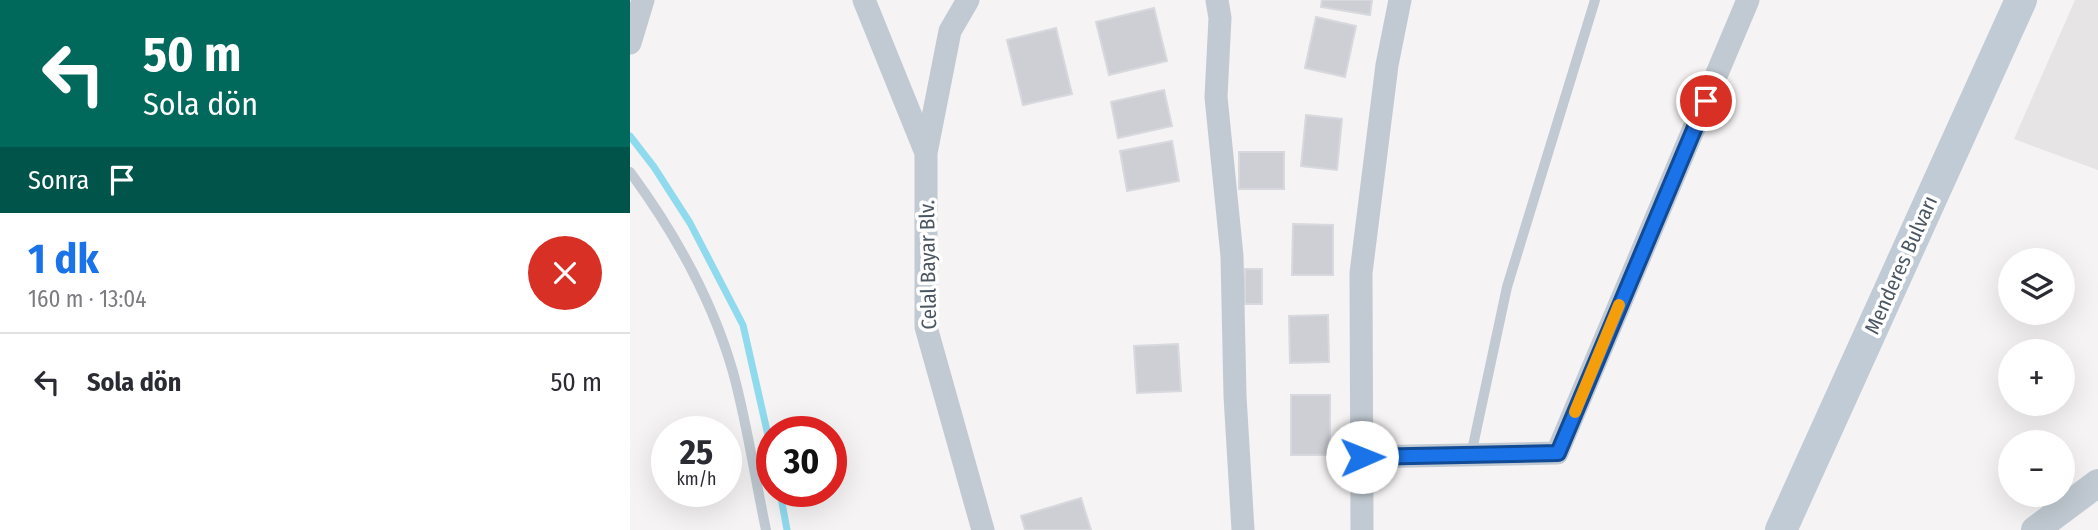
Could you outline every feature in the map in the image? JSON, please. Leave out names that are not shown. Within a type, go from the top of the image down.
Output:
[{"type":"main road","name":"Menderes Bulvarı","points":[[1781,530],[2021,0]]},
{"type":"street","points":[[630,43],[643,0]]},
{"type":"street","points":[[864,0],[926,153]]},
{"type":"street","name":"Celal Bayar Blv.","points":[[968,0],[950,31],[926,153],[926,327],[983,530]]},
{"type":"street","points":[[1217,0],[1220,18],[1216,97],[1232,256],[1235,397],[1243,530]]},
{"type":"street","points":[[1362,530],[1362,273],[1387,65],[1400,0]]},
{"type":"street","points":[[1362,457],[1558,453],[1748,0]]},
{"type":"street","points":[[2035,530],[2098,483]]},
{"type":"lane","points":[[1471,455],[1507,287],[1595,0]]},
{"type":"lane","points":[[630,173],[682,250],[712,311],[733,374],[765,530]]},
{"type":"shaded area","points":[[2075,0],[2098,0],[2098,170],[2014,139]]},
{"type":"building","points":[[1322,0],[1372,0],[1370,15],[1321,7]]},
{"type":"building","points":[[1154,8],[1167,61],[1109,75],[1096,22]]},
{"type":"building","points":[[1316,17],[1356,26],[1345,77],[1305,68]]},
{"type":"building","points":[[1056,28],[1072,94],[1023,105],[1007,40]]},
{"type":"building","points":[[1164,90],[1172,126],[1118,138],[1111,102]]},
{"type":"building","points":[[1306,115],[1342,119],[1337,170],[1301,166]]},
{"type":"building","points":[[1172,141],[1179,181],[1127,191],[1120,151]]},
{"type":"building","points":[[1239,152],[1284,152],[1284,189],[1239,189]]},
{"type":"building","points":[[1293,224],[1333,225],[1333,275],[1292,275]]},
{"type":"building","points":[[1245,269],[1262,269],[1262,304],[1245,304]]},
{"type":"building","points":[[1328,315],[1329,362],[1290,363],[1289,316]]},
{"type":"building","points":[[1178,344],[1181,391],[1137,393],[1134,346]]},
{"type":"building","points":[[1291,395],[1330,395],[1330,455],[1291,455]]},
{"type":"building","points":[[1081,498],[1091,530],[1025,530],[1021,516]]},
{"type":"waterway","points":[[630,136],[654,167],[690,223],[743,325],[764,416]]},
{"type":"waterway","points":[[783,507],[787,530]]},
{"type":"slow traffic","points":[[1575,412],[1619,305]]},
{"type":"route","points":[[1362,457],[1558,453],[1706,101]]}]
